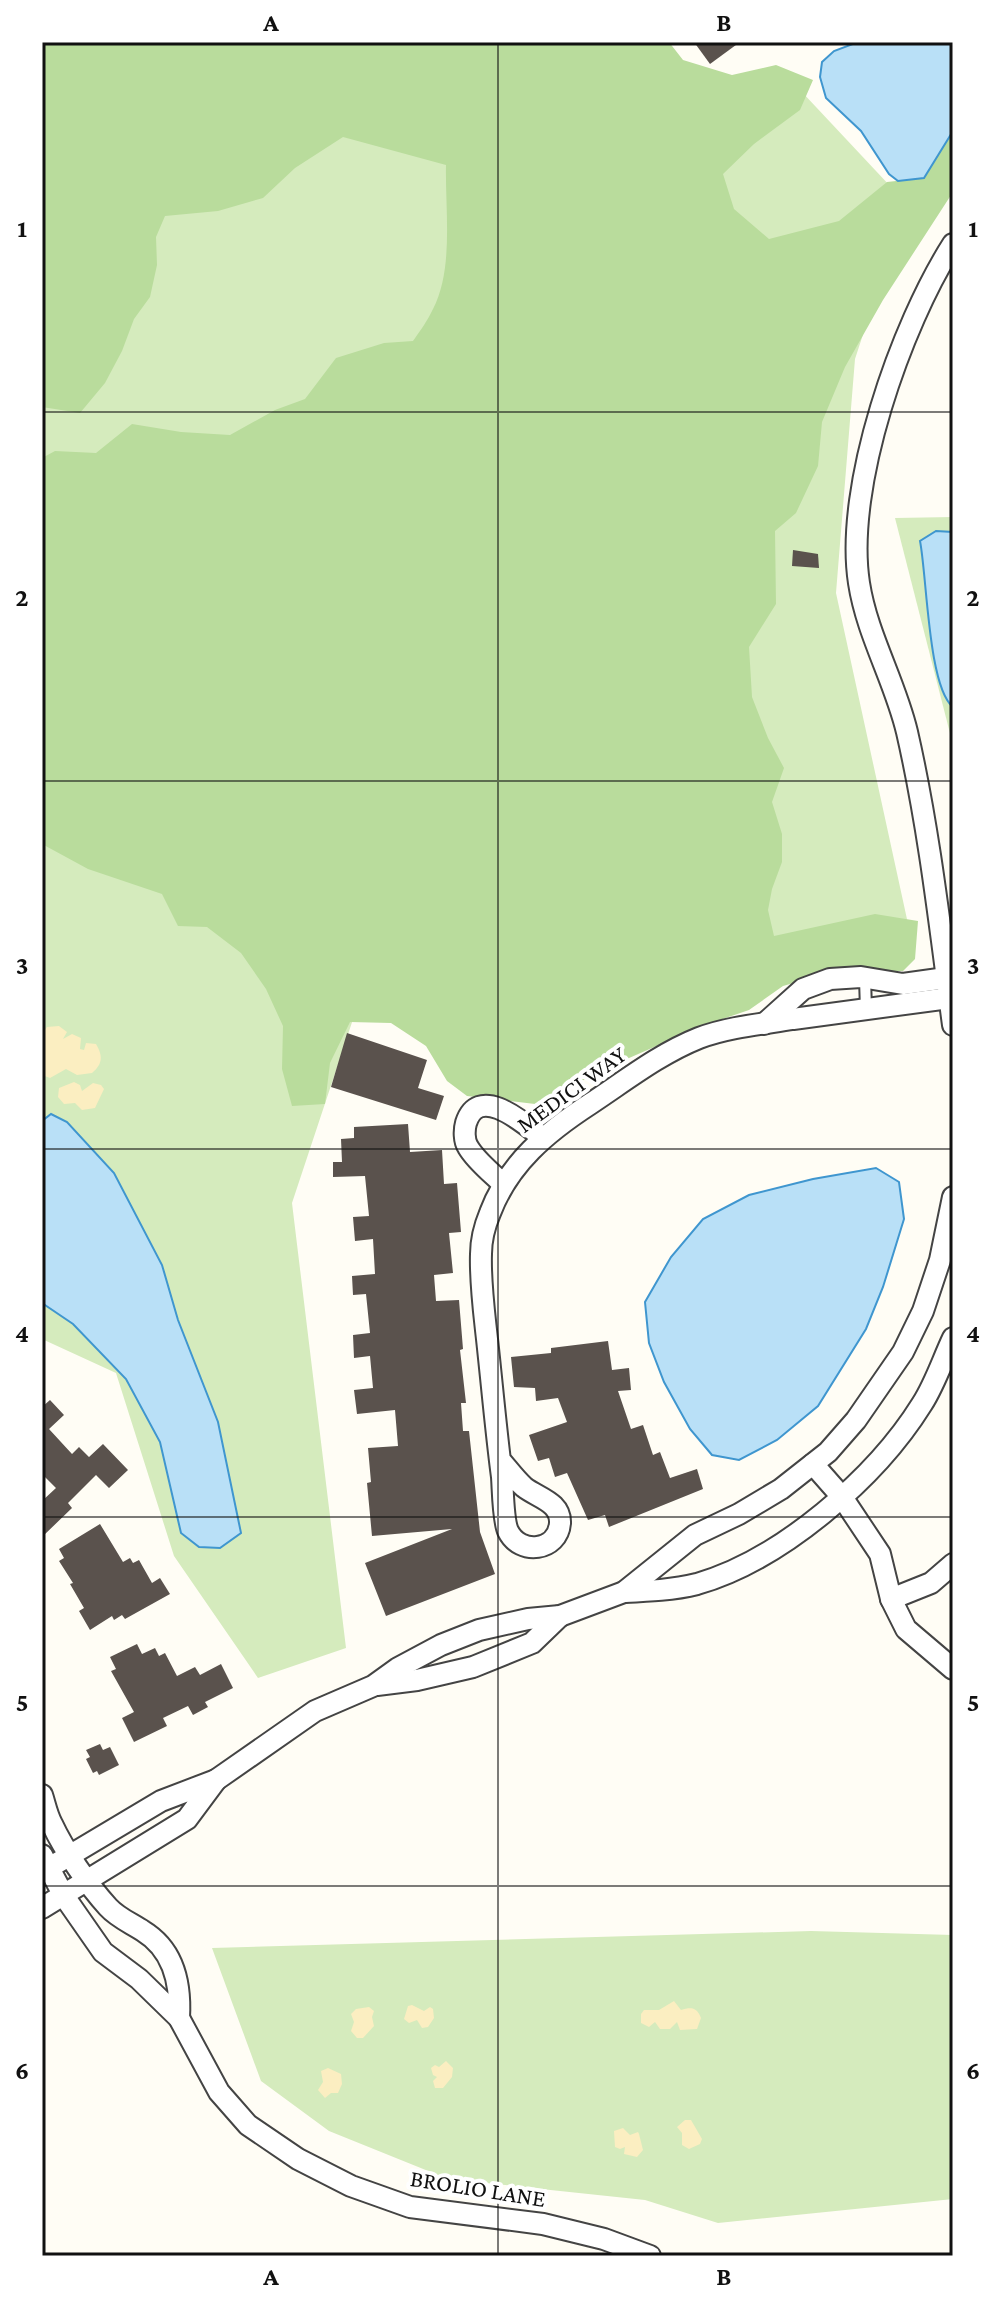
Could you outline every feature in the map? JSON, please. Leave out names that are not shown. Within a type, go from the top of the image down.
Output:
[{"type":"street","points":[[953,244],[933,275],[906,338],[880,414],[860,491],[855,538],[859,583],[868,621],[906,729],[924,826],[953,1025]]},
{"type":"street","name":"MEDICI WAY","points":[[764,1024],[805,988],[830,979],[865,978],[893,984],[948,988]]},
{"type":"street","name":"MEDICI WAY","points":[[500,1460],[481,1252],[489,1215],[503,1184],[522,1156],[562,1122],[663,1056],[699,1038],[764,1024],[866,1010],[948,988]]},
{"type":"street","points":[[503,1184],[466,1145],[465,1124],[472,1112],[484,1106],[494,1106],[508,1112],[543,1138]]},
{"type":"street","points":[[44,1865],[71,1855],[161,1801],[216,1780],[315,1711],[373,1686],[398,1668],[441,1645],[479,1630],[528,1619],[560,1616],[624,1592],[695,1535],[771,1495],[828,1452],[856,1420],[903,1352],[923,1311],[940,1260],[953,1197]]},
{"type":"street","points":[[624,1592],[654,1591],[697,1583],[738,1567],[794,1536],[842,1497],[885,1456],[923,1403],[953,1338]]},
{"type":"street","points":[[813,1464],[842,1497],[880,1554],[891,1599],[906,1629],[953,1669]]},
{"type":"street","points":[[891,1599],[931,1583],[953,1564]]},
{"type":"street","points":[[373,1686],[473,1667],[532,1643],[560,1616]]},
{"type":"street","points":[[42,1908],[187,1819],[216,1780]]},
{"type":"street","name":"BROLIO LANE","points":[[42,1795],[50,1822],[88,1880],[117,1916],[147,1933],[162,1947],[181,1989],[179,2018]]},
{"type":"street","name":"BROLIO LANE","points":[[44,1865],[103,1952],[139,1979],[179,2018],[219,2092],[248,2125],[298,2159],[351,2186],[410,2207],[543,2224],[604,2239],[650,2256]]},
{"type":"lane","points":[[865,978],[866,1010]]},
{"type":"lane","points":[[805,988],[809,1017]]},
{"type":"green space","points":[[42,42],[644,77],[801,91],[906,203],[855,359],[836,593],[910,933],[370,968],[292,1203],[346,1648],[258,1678],[174,1556],[116,1373],[42,1339]]},
{"type":"green space","points":[[42,42],[669,42],[683,60],[732,75],[776,65],[813,80],[800,110],[754,144],[723,174],[734,209],[769,239],[839,221],[887,182],[924,178],[953,131],[953,192],[883,300],[845,367],[822,422],[818,466],[796,513],[775,531],[776,604],[749,647],[752,697],[784,768],[772,802],[782,834],[782,862],[768,910],[774,936],[875,914],[918,921],[915,959],[903,971],[835,971],[783,986],[749,1010],[702,1026],[620,1062],[535,1104],[467,1096],[447,1081],[426,1046],[391,1023],[350,1022],[330,1063],[325,1104],[292,1106],[282,1069],[283,1026],[266,989],[241,953],[207,927],[178,926],[162,894],[88,869],[42,844],[42,458],[55,451],[96,453],[132,424],[181,432],[230,435],[275,410],[305,399],[336,358],[384,343],[413,341],[440,293],[447,238],[446,165],[343,137],[295,168],[263,198],[218,211],[165,216],[156,237],[157,265],[150,297],[134,319],[105,383],[80,413],[42,407]]},
{"type":"green space","points":[[953,517],[953,745],[895,518]]},
{"type":"green space","points":[[811,1931],[953,1935],[953,2199],[718,2223],[645,2200],[448,2179],[329,2131],[261,2081],[212,1948]]},
{"type":"sand","points":[[59,1026],[67,1032],[63,1039],[72,1034],[81,1038],[80,1049],[84,1050],[86,1043],[96,1044],[101,1060],[92,1073],[77,1075],[66,1069],[50,1078],[42,1075],[42,1034],[47,1027]]},
{"type":"sand","points":[[74,1082],[80,1085],[82,1091],[93,1083],[101,1085],[104,1089],[95,1108],[82,1110],[75,1103],[64,1104],[58,1097],[59,1088]]},
{"type":"sand","points":[[674,2001],[681,2010],[691,2008],[698,2012],[701,2018],[697,2029],[680,2030],[677,2022],[670,2029],[660,2029],[655,2022],[649,2027],[641,2023],[644,2010],[659,2010]]},
{"type":"sand","points":[[408,2006],[424,2011],[430,2007],[433,2009],[434,2018],[428,2027],[422,2028],[417,2020],[409,2023],[404,2019]]},
{"type":"sand","points":[[369,2007],[374,2011],[374,2026],[363,2038],[357,2038],[351,2031],[354,2022],[351,2014],[356,2009]]},
{"type":"sand","points":[[446,2061],[453,2068],[452,2077],[443,2088],[435,2088],[433,2081],[437,2077],[431,2068],[435,2065],[439,2067]]},
{"type":"sand","points":[[328,2068],[341,2074],[342,2084],[338,2093],[331,2093],[325,2098],[318,2090],[323,2082],[321,2071]]},
{"type":"sand","points":[[685,2120],[691,2120],[702,2139],[700,2144],[689,2149],[682,2145],[682,2133],[677,2127]]},
{"type":"sand","points":[[623,2128],[630,2135],[639,2134],[643,2150],[637,2157],[624,2154],[625,2147],[615,2147],[614,2131]]},
{"type":"water","points":[[858,42],[953,42],[953,131],[924,178],[898,181],[889,174],[861,131],[826,98],[820,77],[822,62],[834,51]]},
{"type":"water","points":[[936,531],[953,532],[953,707],[938,678],[933,655],[920,541]]},
{"type":"water","points":[[51,1114],[67,1122],[114,1173],[162,1265],[178,1320],[218,1422],[241,1533],[220,1548],[199,1547],[181,1533],[160,1442],[126,1379],[73,1324],[42,1303],[42,1121]]},
{"type":"water","points":[[876,1168],[899,1182],[904,1219],[866,1329],[818,1406],[777,1440],[739,1460],[712,1455],[690,1429],[664,1382],[649,1343],[645,1302],[671,1257],[703,1219],[749,1195]]},
{"type":"building","points":[[694,42],[740,42],[710,64]]},
{"type":"building","points":[[793,550],[818,554],[819,568],[792,566]]},
{"type":"building","points":[[347,1033],[427,1060],[418,1088],[444,1096],[436,1120],[331,1087]]},
{"type":"building","points":[[408,1124],[410,1152],[442,1150],[444,1184],[457,1183],[461,1232],[449,1233],[453,1273],[434,1275],[436,1301],[459,1300],[466,1403],[461,1403],[463,1431],[469,1431],[480,1532],[495,1574],[386,1616],[365,1563],[452,1529],[372,1536],[367,1483],[371,1482],[368,1448],[398,1446],[395,1410],[357,1414],[354,1390],[373,1388],[370,1356],[354,1358],[353,1335],[370,1333],[366,1294],[353,1295],[352,1276],[375,1274],[373,1239],[355,1241],[353,1217],[369,1216],[365,1176],[333,1177],[333,1162],[342,1162],[341,1139],[354,1138],[354,1127]]},
{"type":"building","points":[[608,1341],[612,1370],[629,1368],[631,1390],[618,1391],[631,1429],[643,1425],[653,1455],[660,1452],[670,1478],[697,1469],[703,1489],[609,1527],[605,1515],[588,1520],[567,1473],[555,1477],[549,1458],[538,1461],[529,1435],[567,1422],[558,1398],[536,1401],[535,1388],[514,1387],[511,1357],[551,1353],[551,1348]]},
{"type":"building","points":[[50,1400],[64,1415],[49,1429],[72,1454],[79,1447],[89,1457],[103,1444],[128,1470],[109,1488],[96,1475],[68,1503],[72,1508],[42,1537],[42,1501],[56,1488],[42,1474],[42,1407]]},
{"type":"building","points":[[100,1524],[123,1562],[130,1558],[133,1563],[139,1560],[152,1583],[160,1578],[170,1594],[125,1619],[122,1615],[114,1620],[112,1616],[90,1630],[79,1611],[84,1608],[70,1584],[73,1583],[59,1561],[64,1558],[59,1549]]},
{"type":"building","points":[[137,1644],[142,1654],[155,1648],[159,1656],[165,1653],[177,1676],[195,1667],[200,1675],[221,1664],[233,1688],[205,1702],[208,1707],[193,1715],[188,1706],[163,1718],[167,1726],[134,1742],[122,1718],[134,1712],[111,1671],[116,1669],[110,1657]]},
{"type":"building","points":[[100,1744],[103,1750],[110,1747],[119,1765],[99,1775],[97,1771],[93,1773],[86,1759],[90,1757],[86,1750]]}]
